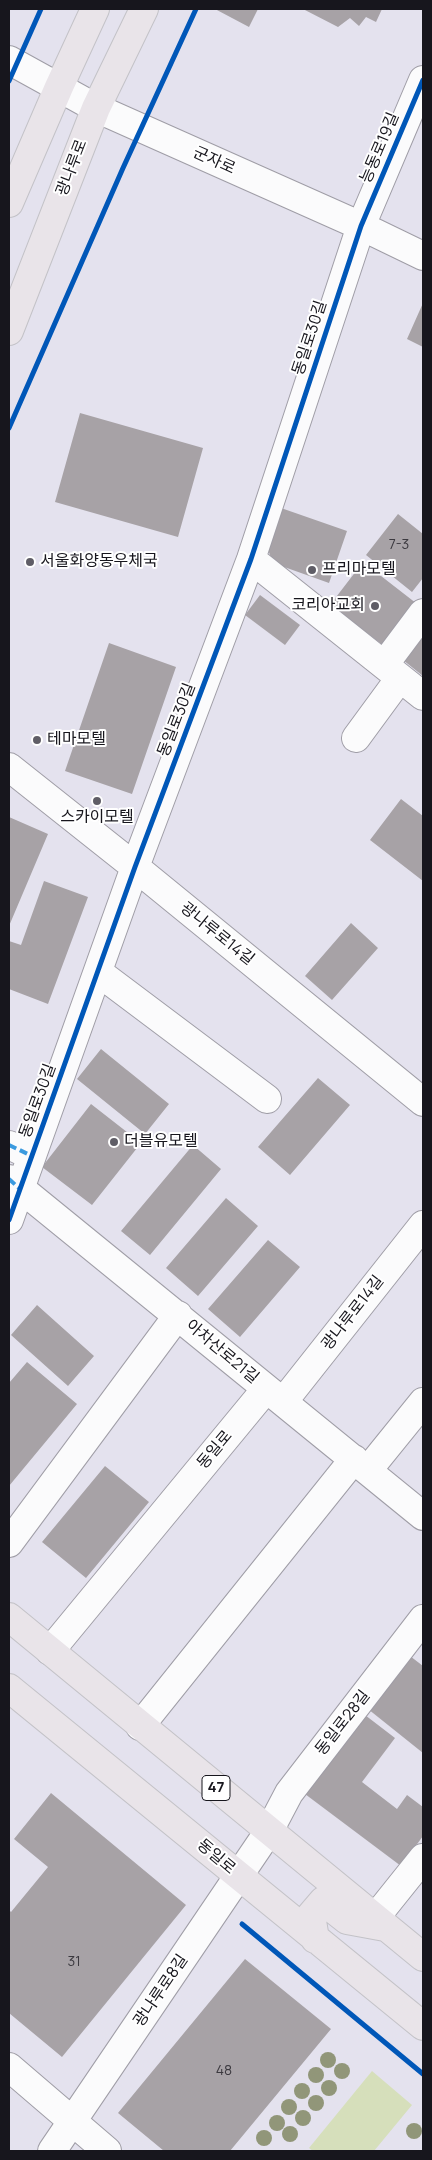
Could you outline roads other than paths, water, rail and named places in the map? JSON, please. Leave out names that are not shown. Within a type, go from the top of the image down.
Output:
[{"type":"main road","points":[[9,203],[95,9]]},
{"type":"main road","name":"광나루로","points":[[9,331],[96,108],[144,9]]},
{"type":"main road","name":"47","points":[[9,1617],[423,1957]]},
{"type":"main road","name":"동일로","points":[[9,1688],[423,2026]]},
{"type":"main road","points":[[315,1939],[311,1915],[323,1901],[348,1920],[381,1922]]},
{"type":"street","name":"군자로","points":[[9,60],[96,108],[423,256]]},
{"type":"street","name":"능동로19길","points":[[360,226],[423,80]]},
{"type":"street","name":"동일로30길","points":[[9,1220],[20,1151],[98,972],[135,867],[251,559],[360,226]]},
{"type":"street","points":[[251,559],[423,696]]},
{"type":"street","points":[[356,738],[423,613]]},
{"type":"street","name":"광나루로14길","points":[[9,767],[135,867],[423,1102]]},
{"type":"street","points":[[98,972],[266,1099]]},
{"type":"street","name":"아차산로21길","points":[[14,1184],[178,1315],[423,1516]]},
{"type":"street","name":"광나루로14길","points":[[275,1395],[423,1225]]},
{"type":"street","points":[[9,1544],[178,1315]]},
{"type":"street","name":"동일로","points":[[50,1652],[275,1395]]},
{"type":"street","points":[[140,1726],[361,1465],[423,1402]]},
{"type":"street","name":"동일로28길","points":[[268,1831],[289,1793],[423,1619]]},
{"type":"street","name":"광나루로8길","points":[[52,2151],[268,1831]]},
{"type":"street","points":[[381,1922],[423,1858]]},
{"type":"street","points":[[9,2067],[107,2151]]},
{"type":"place","name":"서울화양동우체국","points":[[30,562]]},
{"type":"place","name":"프리마모텔","points":[[312,570]]},
{"type":"place","name":"코리아교회","points":[[375,606]]},
{"type":"place","name":"테마모텔","points":[[37,740]]},
{"type":"place","name":"스카이모텔","points":[[97,801]]},
{"type":"place","name":"더블유모텔","points":[[114,1142]]}]
